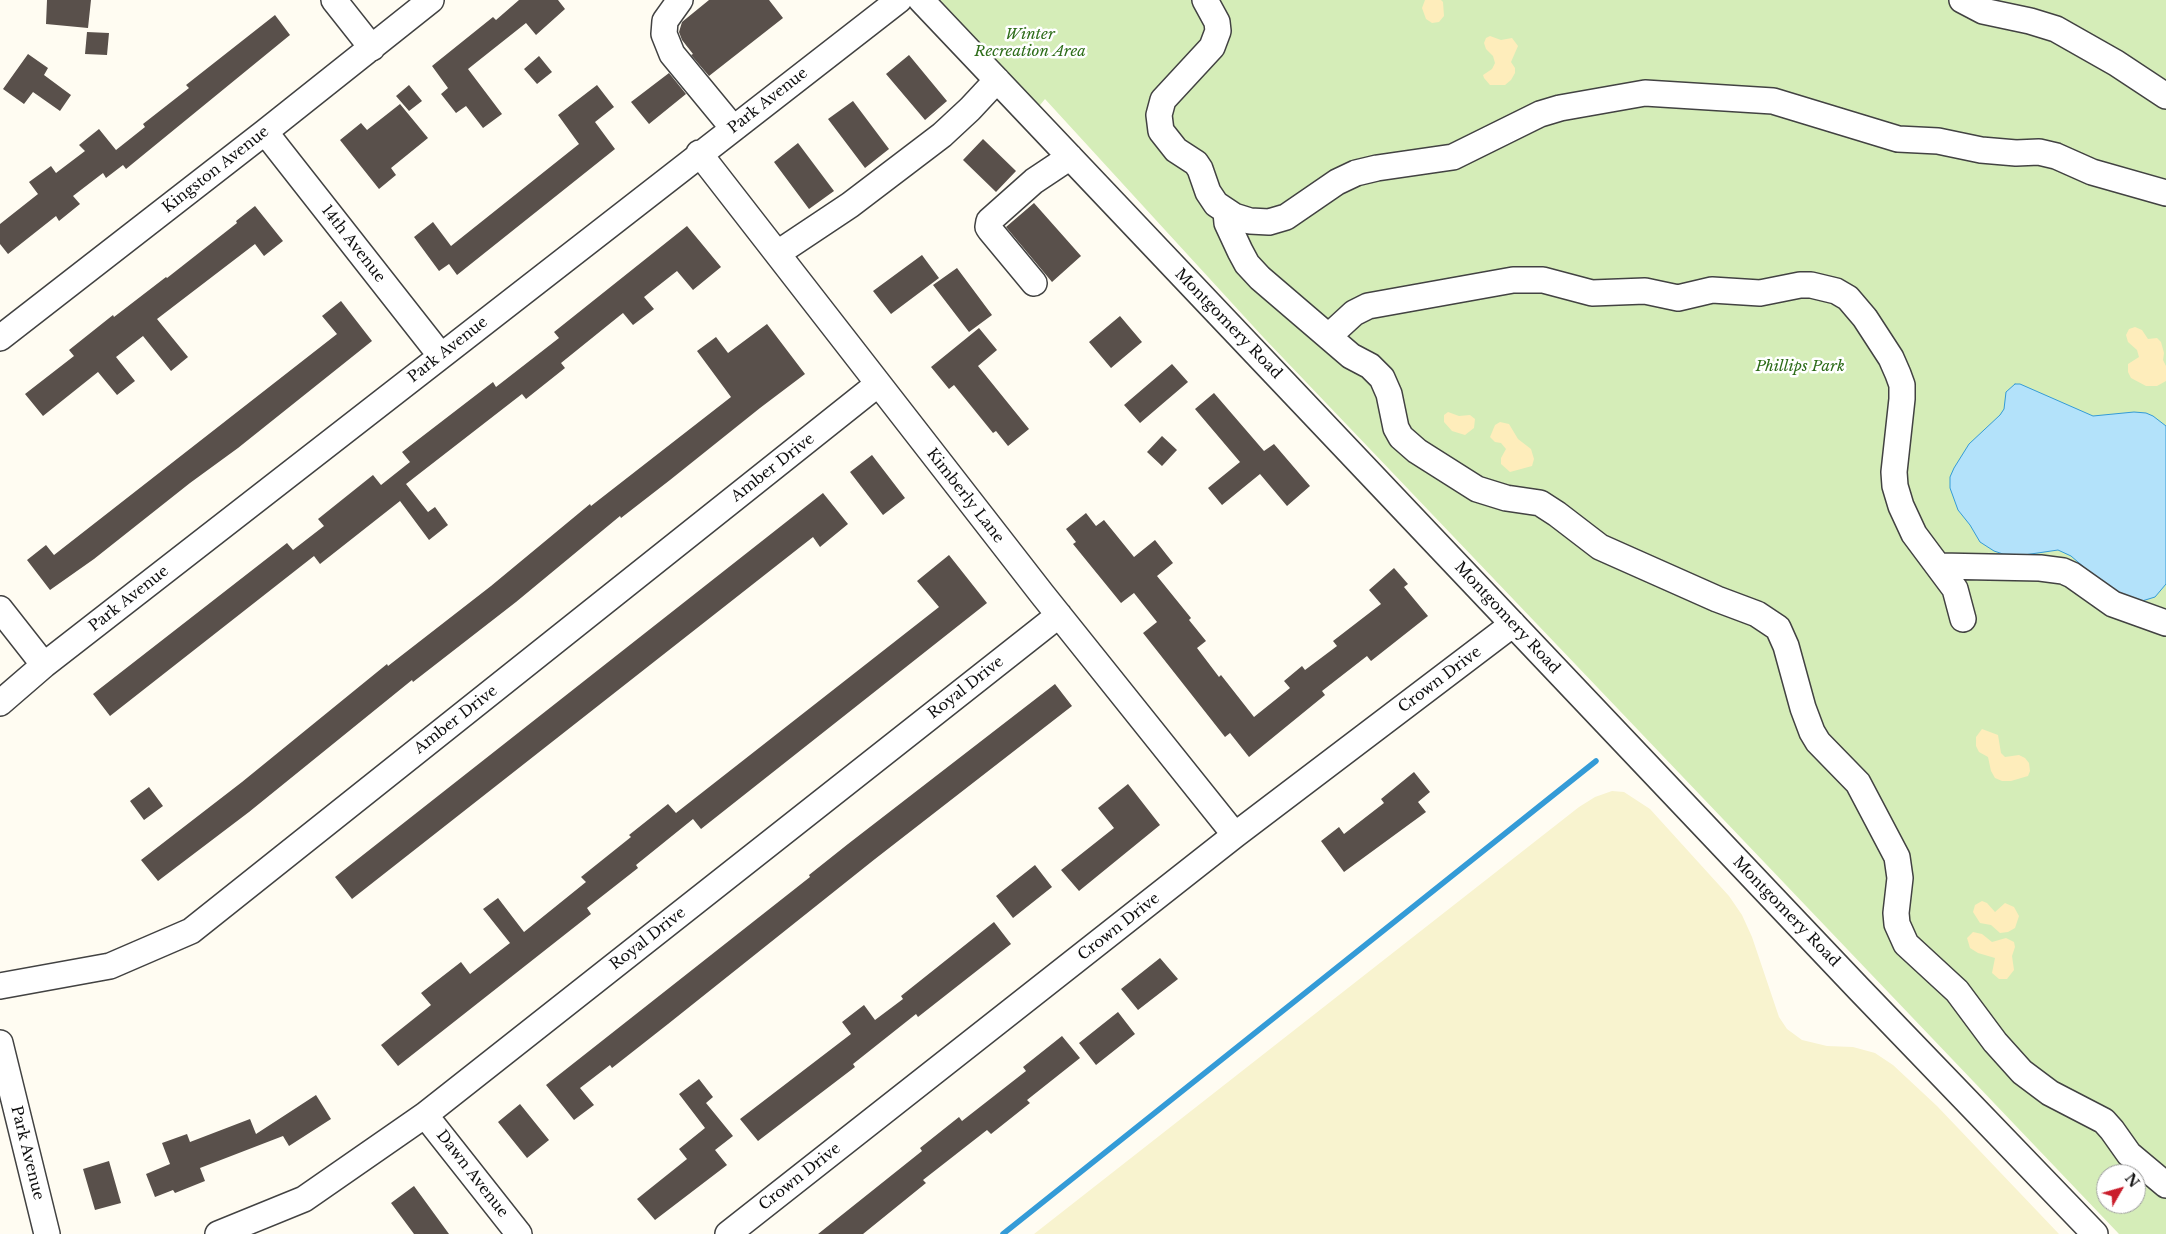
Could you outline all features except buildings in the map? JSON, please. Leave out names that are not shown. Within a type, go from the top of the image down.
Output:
[{"type":"street","points":[[334,0],[372,48]]},
{"type":"street","name":"Kingston Avenue","points":[[0,338],[431,0]]},
{"type":"street","points":[[680,0],[665,21],[664,34],[672,54],[733,128]]},
{"type":"street","name":"Park Avenue","points":[[0,703],[44,665],[699,153],[898,0]]},
{"type":"street","name":"Montgomery Road","points":[[921,0],[1866,996],[2095,1234]]},
{"type":"street","points":[[1205,0],[1217,22],[1216,40],[1212,47],[1163,100],[1160,108],[1159,123],[1161,131],[1169,143],[1200,169],[1212,198],[1226,212],[1250,221],[1277,220],[1295,212],[1326,189],[1356,173],[1452,157],[1540,114],[1560,108],[1645,92],[1772,101],[1898,140],[1938,141],[2007,153],[2039,152],[2056,156],[2092,172],[2166,193]]},
{"type":"street","points":[[1962,0],[1983,11],[2030,21],[2056,29],[2166,96]]},
{"type":"street","points":[[778,253],[850,205],[942,135],[997,80]]},
{"type":"street","name":"14th Avenue","points":[[265,132],[441,356]]},
{"type":"street","name":"Kimberly Lane","points":[[699,153],[1059,615],[1235,835]]},
{"type":"street","points":[[1034,283],[990,230],[988,227],[989,221],[1034,181],[1070,157]]},
{"type":"street","points":[[1226,212],[1228,223],[1247,264],[1276,293],[1351,356],[1370,366],[1382,378],[1389,394],[1396,428],[1401,437],[1417,451],[1477,489],[1506,498],[1540,504],[1611,553],[1683,582],[1717,599],[1757,614],[1778,628],[1786,646],[1803,708],[1812,732],[1818,742],[1858,782],[1897,857],[1900,878],[1896,913],[1897,924],[1906,944],[1957,991],[1995,1042],[2022,1072],[2050,1093],[2104,1121],[2129,1154],[2166,1185]]},
{"type":"street","points":[[1329,336],[1354,313],[1368,306],[1513,280],[1543,280],[1592,292],[1645,291],[1678,298],[1712,290],[1760,293],[1800,285],[1826,287],[1848,298],[1855,305],[1891,358],[1898,374],[1902,385],[1902,399],[1894,472],[1895,486],[1906,520],[1954,589],[1963,619]]},
{"type":"street","name":"Amber Drive","points":[[0,986],[110,966],[191,931],[878,384]]},
{"type":"street","points":[[1939,566],[2040,568],[2063,571],[2072,575],[2112,604],[2166,622]]},
{"type":"street","points":[[0,609],[44,665]]},
{"type":"street","name":"Royal Drive","points":[[218,1234],[304,1198],[425,1115],[1059,615]]},
{"type":"street","name":"Crown Drive","points":[[728,1234],[1235,835],[1513,624]]},
{"type":"street","name":"Park Avenue","points":[[0,1043],[47,1234]]},
{"type":"street","name":"Dawn Avenue","points":[[425,1115],[519,1234]]},
{"type":"shaded area","points":[[1612,791],[1624,792],[1650,809],[1729,896],[1742,915],[1752,937],[1779,1017],[1787,1029],[1802,1040],[1827,1046],[1853,1047],[1875,1053],[1893,1065],[1937,1106],[2059,1234],[1034,1234],[1579,807],[1595,797]]},
{"type":"green space","name":"Phillips Park","points":[[922,0],[2166,0],[2166,1234],[2119,1234],[2100,1214],[2146,1214],[2146,1164],[2096,1164],[2096,1210],[1264,338],[1045,99],[1036,110]]},
{"type":"sand","points":[[1425,0],[1441,0],[1443,2],[1444,16],[1439,22],[1432,23],[1426,19],[1422,8]]},
{"type":"sand","points":[[1490,36],[1501,40],[1512,38],[1518,46],[1511,62],[1515,68],[1515,73],[1505,85],[1490,85],[1483,75],[1492,69],[1495,63],[1493,56],[1486,49],[1484,43],[1486,38]]},
{"type":"sand","points":[[2135,327],[2142,330],[2148,339],[2157,338],[2161,342],[2164,353],[2163,360],[2166,366],[2166,381],[2157,386],[2146,386],[2131,378],[2128,372],[2128,364],[2139,357],[2137,350],[2128,342],[2126,335],[2129,329]]},
{"type":"sand","points":[[1448,412],[1459,416],[1470,415],[1475,419],[1474,428],[1465,435],[1452,431],[1444,422],[1444,415]]},
{"type":"sand","points":[[1500,422],[1509,424],[1518,439],[1531,449],[1534,459],[1532,466],[1510,472],[1501,464],[1501,458],[1506,449],[1501,443],[1495,442],[1490,437],[1495,425]]},
{"type":"sand","points":[[1982,729],[1998,735],[2001,753],[2005,757],[2019,755],[2025,758],[2029,763],[2030,771],[2028,776],[2011,781],[2002,781],[1995,778],[1991,771],[1988,757],[1979,752],[1976,746],[1976,737]]},
{"type":"sand","points":[[1982,901],[1987,903],[1995,912],[2005,903],[2014,907],[2019,916],[2015,928],[2008,932],[2000,933],[1991,925],[1980,923],[1973,912],[1975,905]]},
{"type":"sand","points":[[1973,932],[1982,934],[1992,942],[2006,938],[2014,942],[2015,947],[2012,956],[2014,970],[2007,979],[1999,979],[1992,973],[1995,958],[1978,953],[1970,948],[1967,938]]},
{"type":"water","points":[[2015,384],[2020,384],[2093,416],[2134,412],[2146,413],[2166,426],[2166,584],[2155,597],[2142,601],[2125,598],[2100,581],[2071,556],[2058,550],[2024,555],[2003,554],[1994,551],[1980,542],[1958,510],[1950,488],[1950,477],[1954,468],[1969,444],[2000,415],[2004,409],[2006,392]]},
{"type":"waterway","points":[[1003,1234],[1596,761]]},
{"type":"park label","name":"Winter Recreation Area","points":[[1030,44]]}]
